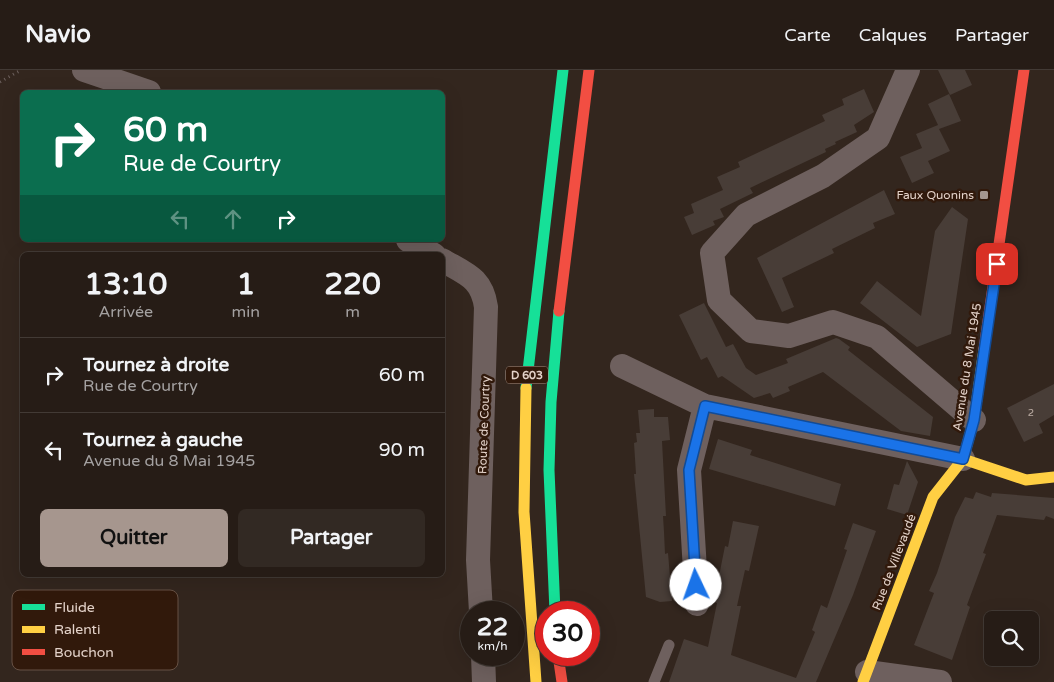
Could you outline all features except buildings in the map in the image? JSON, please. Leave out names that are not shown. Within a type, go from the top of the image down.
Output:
[{"type":"main road","name":"D 603","points":[[536,682],[524,512],[526,386],[563,70]]},
{"type":"main road","name":"D 603","points":[[554,601],[549,508],[552,404],[561,297],[589,70]]},
{"type":"main road","name":"Avenue du 8 Mai 1945","points":[[963,459],[974,420],[1024,70]]},
{"type":"main road","points":[[963,459],[1026,480],[1054,477]]},
{"type":"main road","name":"Rue de Villevaudé","points":[[865,677],[933,497],[963,459]]},
{"type":"main road","points":[[515,549],[524,512]]},
{"type":"main road","points":[[560,666],[562,682]]},
{"type":"street","points":[[84,70],[143,90]]},
{"type":"street","points":[[908,70],[878,138],[823,176],[746,215],[712,253],[719,300],[751,331],[789,336],[833,322],[876,337],[974,420]]},
{"type":"street","points":[[411,242],[429,252]]},
{"type":"street","name":"Route de Courtry","points":[[445,262],[479,282],[485,294],[478,560],[480,601]]},
{"type":"street","points":[[622,366],[705,406],[963,459]]},
{"type":"street","points":[[697,604],[689,470],[705,406]]},
{"type":"street","points":[[483,666],[484,682]]},
{"type":"street","points":[[865,677],[940,682]]},
{"type":"lane","points":[[654,682],[669,646]]},
{"type":"path","points":[[0,82],[21,70]]},
{"type":"traffic: fast","points":[[526,388],[563,70]]},
{"type":"traffic: fast","points":[[555,601],[549,470],[551,402],[559,311]]},
{"type":"traffic: slow","points":[[863,682],[933,497],[963,459],[974,420],[984,349]]},
{"type":"traffic: slow","points":[[526,388],[524,512],[536,682]]},
{"type":"traffic: slow","points":[[963,459],[1026,480],[1054,477]]},
{"type":"traffic: jam","points":[[559,311],[589,70]]},
{"type":"traffic: jam","points":[[984,349],[1024,70]]},
{"type":"traffic: jam","points":[[560,666],[562,682]]},
{"type":"place","name":"Faux Quonins","points":[[984,195]]},
{"type":"route","points":[[696,585],[689,470],[705,406],[963,459],[974,420],[997,264]]}]
